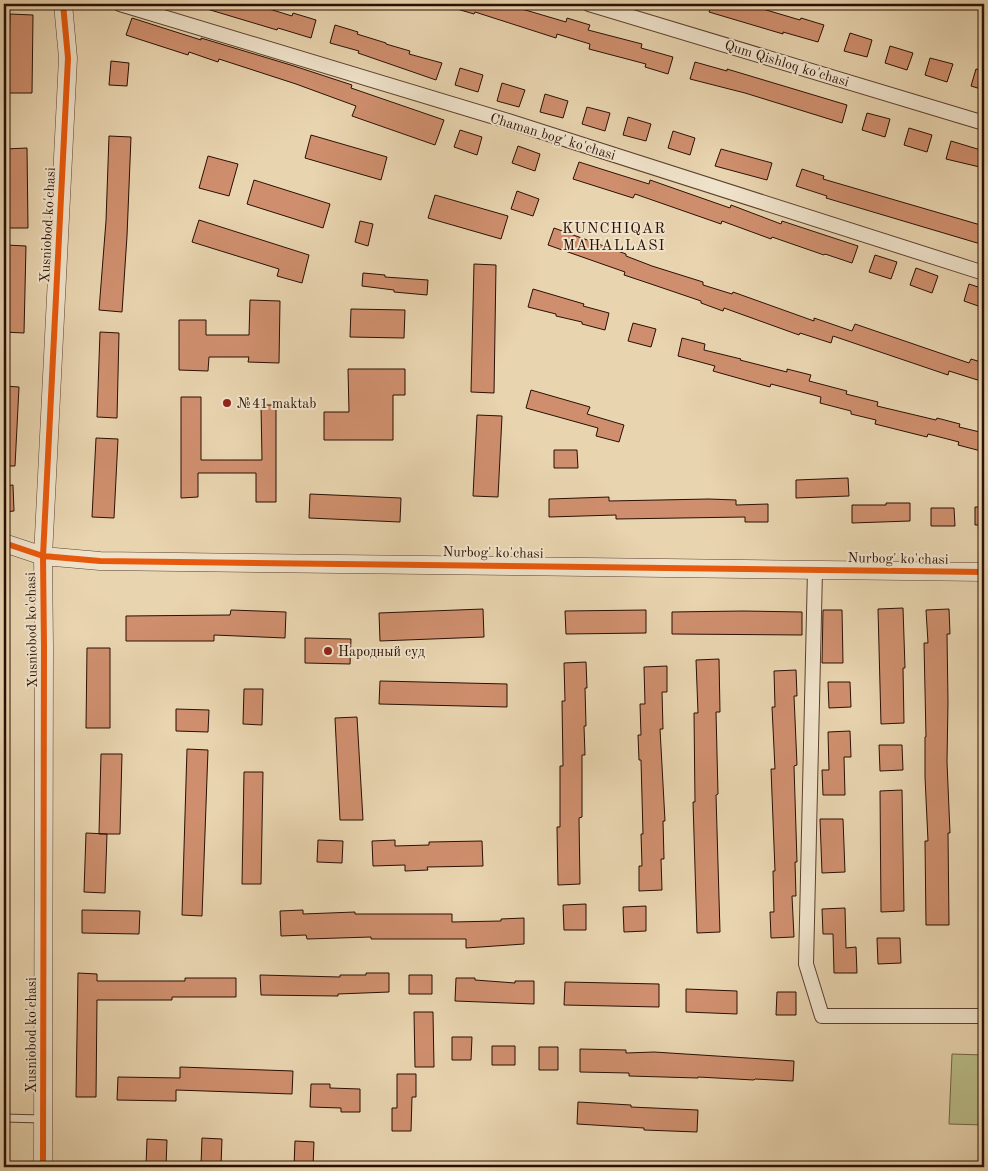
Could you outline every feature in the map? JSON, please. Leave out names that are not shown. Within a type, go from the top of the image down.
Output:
[{"type":"street","name":"Xusniobod ko'chasi","points":[[43,1167],[43,556],[68,58],[63,4]]},
{"type":"street","name":"Chaman bog' ko'chasi","points":[[120,4],[508,121],[984,272]]},
{"type":"street","name":"Qum Qishloq ko'chasi","points":[[589,4],[984,122]]},
{"type":"street","name":"Nurbog' ko'chasi","points":[[4,543],[43,556],[100,561],[984,572]]},
{"type":"street","points":[[815,570],[806,964],[822,1016],[984,1016]]},
{"type":"lane","points":[[4,1118],[43,1119]]},
{"type":"green space","points":[[952,1054],[984,1055],[984,1125],[949,1124]]},
{"type":"building","points":[[197,4],[253,4],[292,16],[293,13],[316,20],[311,38],[278,28],[277,30],[197,6]]},
{"type":"building","points":[[448,4],[505,4],[566,22],[567,18],[590,25],[588,30],[642,44],[641,48],[673,57],[668,74],[645,67],[646,64],[589,49],[590,44],[557,34],[556,38],[475,12],[474,14],[447,6]]},
{"type":"building","points":[[712,4],[746,4],[824,25],[818,42],[783,32],[783,34],[709,12]]},
{"type":"building","points":[[10,14],[33,15],[32,93],[8,93]]},
{"type":"building","points":[[132,18],[294,66],[352,85],[351,88],[444,120],[435,145],[352,116],[356,106],[296,84],[219,59],[218,62],[189,52],[188,55],[126,35]]},
{"type":"building","points":[[335,25],[410,51],[409,54],[442,63],[436,80],[358,53],[359,51],[330,43]]},
{"type":"building","points":[[850,33],[872,40],[867,57],[844,51]]},
{"type":"building","points":[[890,46],[913,53],[907,70],[885,63]]},
{"type":"building","points":[[930,58],[953,64],[947,82],[925,75]]},
{"type":"building","points":[[111,61],[129,63],[127,86],[109,85]]},
{"type":"building","points":[[695,62],[727,71],[727,69],[847,105],[842,123],[745,93],[690,79]]},
{"type":"building","points":[[460,68],[483,75],[478,92],[455,85]]},
{"type":"building","points":[[976,69],[984,71],[984,90],[971,86]]},
{"type":"building","points":[[502,83],[525,90],[519,107],[497,101]]},
{"type":"building","points":[[545,94],[568,101],[563,118],[540,112]]},
{"type":"building","points":[[587,107],[610,113],[605,131],[582,124]]},
{"type":"building","points":[[867,113],[890,119],[885,137],[862,130]]},
{"type":"building","points":[[628,117],[651,124],[646,141],[623,135]]},
{"type":"building","points":[[909,128],[932,135],[927,152],[904,145]]},
{"type":"building","points":[[460,130],[482,137],[477,155],[454,147]]},
{"type":"building","points":[[673,131],[695,138],[690,155],[668,148]]},
{"type":"building","points":[[311,135],[387,157],[381,180],[305,158]]},
{"type":"building","points":[[109,136],[131,137],[122,312],[99,310],[106,221]]},
{"type":"building","points":[[951,141],[984,151],[984,168],[946,159]]},
{"type":"building","points":[[518,146],[540,154],[535,171],[512,163]]},
{"type":"building","points":[[27,148],[28,228],[6,228],[5,149]]},
{"type":"building","points":[[721,149],[772,163],[767,180],[715,166]]},
{"type":"building","points":[[208,156],[238,164],[229,196],[199,188]]},
{"type":"building","points":[[579,162],[649,184],[650,180],[730,208],[731,205],[781,224],[782,221],[858,246],[852,263],[772,237],[771,239],[722,221],[721,224],[635,194],[633,198],[573,179]]},
{"type":"building","points":[[802,169],[824,176],[823,179],[984,226],[984,245],[826,198],[827,196],[796,186]]},
{"type":"building","points":[[254,180],[330,204],[323,228],[247,204]]},
{"type":"building","points":[[517,191],[539,199],[533,216],[511,209]]},
{"type":"building","points":[[435,195],[508,216],[501,239],[428,218]]},
{"type":"building","points":[[199,220],[309,255],[302,283],[277,276],[279,269],[192,242]]},
{"type":"building","points":[[360,221],[373,224],[368,246],[355,242]]},
{"type":"building","points":[[554,228],[626,254],[626,256],[652,266],[703,282],[703,285],[732,294],[733,292],[814,321],[814,318],[852,331],[855,324],[969,363],[971,359],[984,363],[984,382],[949,371],[948,375],[833,336],[831,343],[800,333],[799,335],[724,308],[723,311],[701,303],[701,301],[624,275],[625,272],[548,245]]},
{"type":"building","points":[[6,245],[26,246],[24,333],[4,332]]},
{"type":"building","points":[[875,255],[897,262],[891,279],[869,272]]},
{"type":"building","points":[[474,264],[496,265],[494,393],[471,392]]},
{"type":"building","points":[[916,268],[938,276],[932,293],[910,285]]},
{"type":"building","points":[[363,273],[385,275],[385,277],[428,280],[427,295],[394,292],[394,290],[362,286]]},
{"type":"building","points":[[969,284],[984,289],[984,308],[964,301]]},
{"type":"building","points":[[533,289],[609,313],[605,330],[528,307]]},
{"type":"building","points":[[250,300],[280,301],[279,363],[248,362],[249,357],[209,357],[208,371],[179,370],[179,320],[206,320],[206,335],[249,335]]},
{"type":"building","points":[[351,309],[405,310],[404,338],[350,337]]},
{"type":"building","points":[[633,323],[656,329],[651,347],[628,341]]},
{"type":"building","points":[[100,332],[119,333],[117,418],[97,417]]},
{"type":"building","points":[[682,338],[705,344],[704,350],[787,372],[787,369],[811,375],[809,381],[847,391],[846,394],[878,402],[877,406],[936,420],[937,418],[960,424],[959,427],[984,433],[981,451],[958,445],[959,442],[928,434],[927,437],[875,424],[876,420],[851,414],[851,411],[820,403],[821,397],[771,384],[770,387],[713,371],[715,366],[678,356]]},
{"type":"building","points":[[348,369],[405,369],[405,395],[393,395],[393,440],[324,440],[324,412],[349,412]]},
{"type":"building","points":[[4,386],[19,387],[15,466],[4,466]]},
{"type":"building","points":[[531,390],[590,407],[587,414],[624,425],[619,442],[596,436],[598,428],[526,408]]},
{"type":"building","points":[[181,397],[201,397],[201,460],[262,460],[261,405],[276,405],[276,502],[256,502],[256,473],[198,473],[198,497],[181,498]]},
{"type":"building","points":[[477,415],[502,416],[498,497],[473,496]]},
{"type":"building","points":[[96,438],[118,439],[114,518],[92,517]]},
{"type":"building","points":[[554,450],[577,450],[578,468],[554,468]]},
{"type":"building","points":[[848,478],[849,496],[796,498],[796,480]]},
{"type":"building","points":[[13,485],[14,511],[4,512],[4,486]]},
{"type":"building","points":[[310,494],[401,498],[400,522],[309,518]]},
{"type":"building","points":[[609,497],[609,501],[709,499],[736,500],[736,505],[768,504],[768,522],[745,522],[745,517],[616,519],[616,515],[549,517],[549,499]]},
{"type":"building","points":[[886,503],[910,503],[910,521],[852,523],[852,505],[886,505]]},
{"type":"building","points":[[975,507],[984,507],[984,525],[975,525]]},
{"type":"building","points":[[931,508],[954,508],[955,526],[931,526]]},
{"type":"building","points":[[903,608],[904,723],[881,724],[878,609]]},
{"type":"building","points":[[483,609],[484,637],[380,641],[379,613]]},
{"type":"building","points":[[949,609],[950,634],[947,634],[947,762],[950,833],[948,833],[949,925],[926,925],[925,841],[928,841],[925,777],[924,643],[928,643],[926,610]]},
{"type":"building","points":[[231,610],[286,612],[285,638],[214,635],[214,641],[126,641],[126,616],[230,615]]},
{"type":"building","points":[[646,610],[646,633],[566,634],[565,611]]},
{"type":"building","points":[[823,610],[842,610],[843,663],[822,663]]},
{"type":"building","points":[[672,612],[802,612],[802,635],[672,634]]},
{"type":"building","name":"Народный суд","points":[[305,638],[351,639],[350,664],[305,663]]},
{"type":"building","points":[[87,648],[110,648],[110,728],[86,728]]},
{"type":"building","points":[[719,659],[720,712],[716,712],[718,794],[716,795],[720,932],[697,933],[693,802],[695,802],[694,713],[698,713],[696,660]]},
{"type":"building","points":[[586,662],[585,755],[582,755],[582,817],[579,818],[580,884],[558,885],[557,827],[560,827],[560,766],[563,766],[562,701],[565,701],[564,663]]},
{"type":"building","points":[[667,666],[667,692],[662,692],[663,729],[660,729],[665,821],[663,821],[664,859],[661,859],[662,890],[639,891],[639,866],[642,866],[641,834],[643,834],[641,760],[639,760],[638,735],[641,735],[640,704],[645,704],[644,667]]},
{"type":"building","points":[[796,670],[797,696],[794,696],[797,765],[794,766],[797,862],[795,862],[796,896],[792,896],[794,937],[771,938],[770,912],[774,912],[773,871],[775,871],[771,769],[775,769],[772,707],[775,707],[774,671]]},
{"type":"building","points":[[380,681],[507,684],[507,707],[379,704]]},
{"type":"building","points":[[828,682],[850,682],[851,707],[829,708]]},
{"type":"building","points":[[244,689],[263,689],[262,725],[243,724]]},
{"type":"building","points":[[176,709],[209,710],[208,732],[176,731]]},
{"type":"building","points":[[357,717],[363,820],[340,820],[335,718]]},
{"type":"building","points":[[850,731],[851,757],[844,757],[845,795],[823,795],[822,770],[829,770],[828,732]]},
{"type":"building","points":[[879,745],[902,745],[903,770],[880,771]]},
{"type":"building","points":[[187,749],[208,750],[202,916],[182,915]]},
{"type":"building","points":[[101,754],[122,754],[120,834],[99,834]]},
{"type":"building","points":[[244,772],[263,772],[261,884],[242,884]]},
{"type":"building","points":[[902,790],[904,911],[881,912],[880,791]]},
{"type":"building","points":[[820,819],[843,819],[845,872],[822,873]]},
{"type":"building","points":[[86,833],[107,834],[105,893],[84,892]]},
{"type":"building","points":[[318,840],[343,841],[342,863],[317,862]]},
{"type":"building","points":[[395,840],[395,846],[429,845],[429,842],[482,841],[483,866],[427,867],[428,870],[405,871],[405,865],[373,866],[372,841]]},
{"type":"building","points":[[586,904],[586,930],[564,930],[563,905]]},
{"type":"building","points":[[646,906],[646,931],[624,932],[623,907]]},
{"type":"building","points":[[845,908],[846,948],[856,947],[857,973],[834,973],[833,934],[823,934],[822,909]]},
{"type":"building","points":[[82,910],[140,911],[139,934],[82,933]]},
{"type":"building","points":[[303,910],[303,914],[355,912],[355,914],[452,914],[452,922],[501,921],[501,919],[524,918],[524,944],[466,948],[466,939],[371,939],[371,937],[307,939],[306,935],[281,936],[280,911]]},
{"type":"building","points":[[877,938],[900,938],[901,963],[878,964]]},
{"type":"building","points":[[78,973],[97,974],[97,981],[185,981],[185,978],[236,978],[236,997],[172,997],[172,1000],[97,1000],[96,1097],[76,1097]]},
{"type":"building","points":[[366,973],[389,973],[389,992],[338,994],[338,996],[261,995],[260,975],[340,977],[340,975],[366,975]]},
{"type":"building","points":[[409,975],[432,975],[432,994],[409,994]]},
{"type":"building","points":[[456,978],[475,978],[475,980],[515,983],[515,981],[534,981],[534,1004],[455,1001]]},
{"type":"building","points":[[565,982],[659,984],[659,1007],[564,1005]]},
{"type":"building","points":[[686,989],[737,991],[737,1014],[686,1012]]},
{"type":"building","points":[[777,992],[796,992],[796,1015],[776,1015]]},
{"type":"building","points":[[414,1012],[433,1012],[434,1067],[415,1067]]},
{"type":"building","points":[[452,1037],[472,1037],[471,1060],[452,1060]]},
{"type":"building","points":[[492,1046],[515,1046],[515,1065],[492,1065]]},
{"type":"building","points":[[539,1047],[558,1047],[558,1070],[539,1070]]},
{"type":"building","points":[[580,1049],[626,1050],[626,1053],[654,1052],[794,1061],[793,1081],[629,1076],[629,1073],[580,1072]]},
{"type":"building","points":[[180,1067],[293,1071],[292,1094],[176,1090],[176,1101],[117,1100],[118,1077],[180,1078]]},
{"type":"building","points":[[397,1074],[416,1074],[416,1097],[412,1097],[411,1131],[392,1131],[392,1108],[397,1108]]},
{"type":"building","points":[[311,1084],[330,1084],[330,1088],[360,1089],[360,1112],[341,1112],[341,1108],[310,1107]]},
{"type":"building","points":[[578,1102],[698,1110],[697,1132],[644,1130],[644,1128],[577,1124]]},
{"type":"building","points":[[202,1138],[222,1139],[221,1166],[201,1165]]},
{"type":"building","points":[[147,1139],[167,1140],[166,1167],[146,1166]]},
{"type":"building","points":[[295,1141],[314,1142],[313,1167],[294,1167]]},
{"type":"cycle path","points":[[43,1167],[43,556],[68,58],[63,4]]},
{"type":"cycle path","points":[[4,543],[43,556],[100,561],[984,572]]},
{"type":"place","name":"№41 maktab","points":[[227,403]]},
{"type":"place","name":"Народный суд","points":[[328,651]]},
{"type":"district","name":"KUNCHIQAR MAHALLASI","points":[[614,236]]}]
